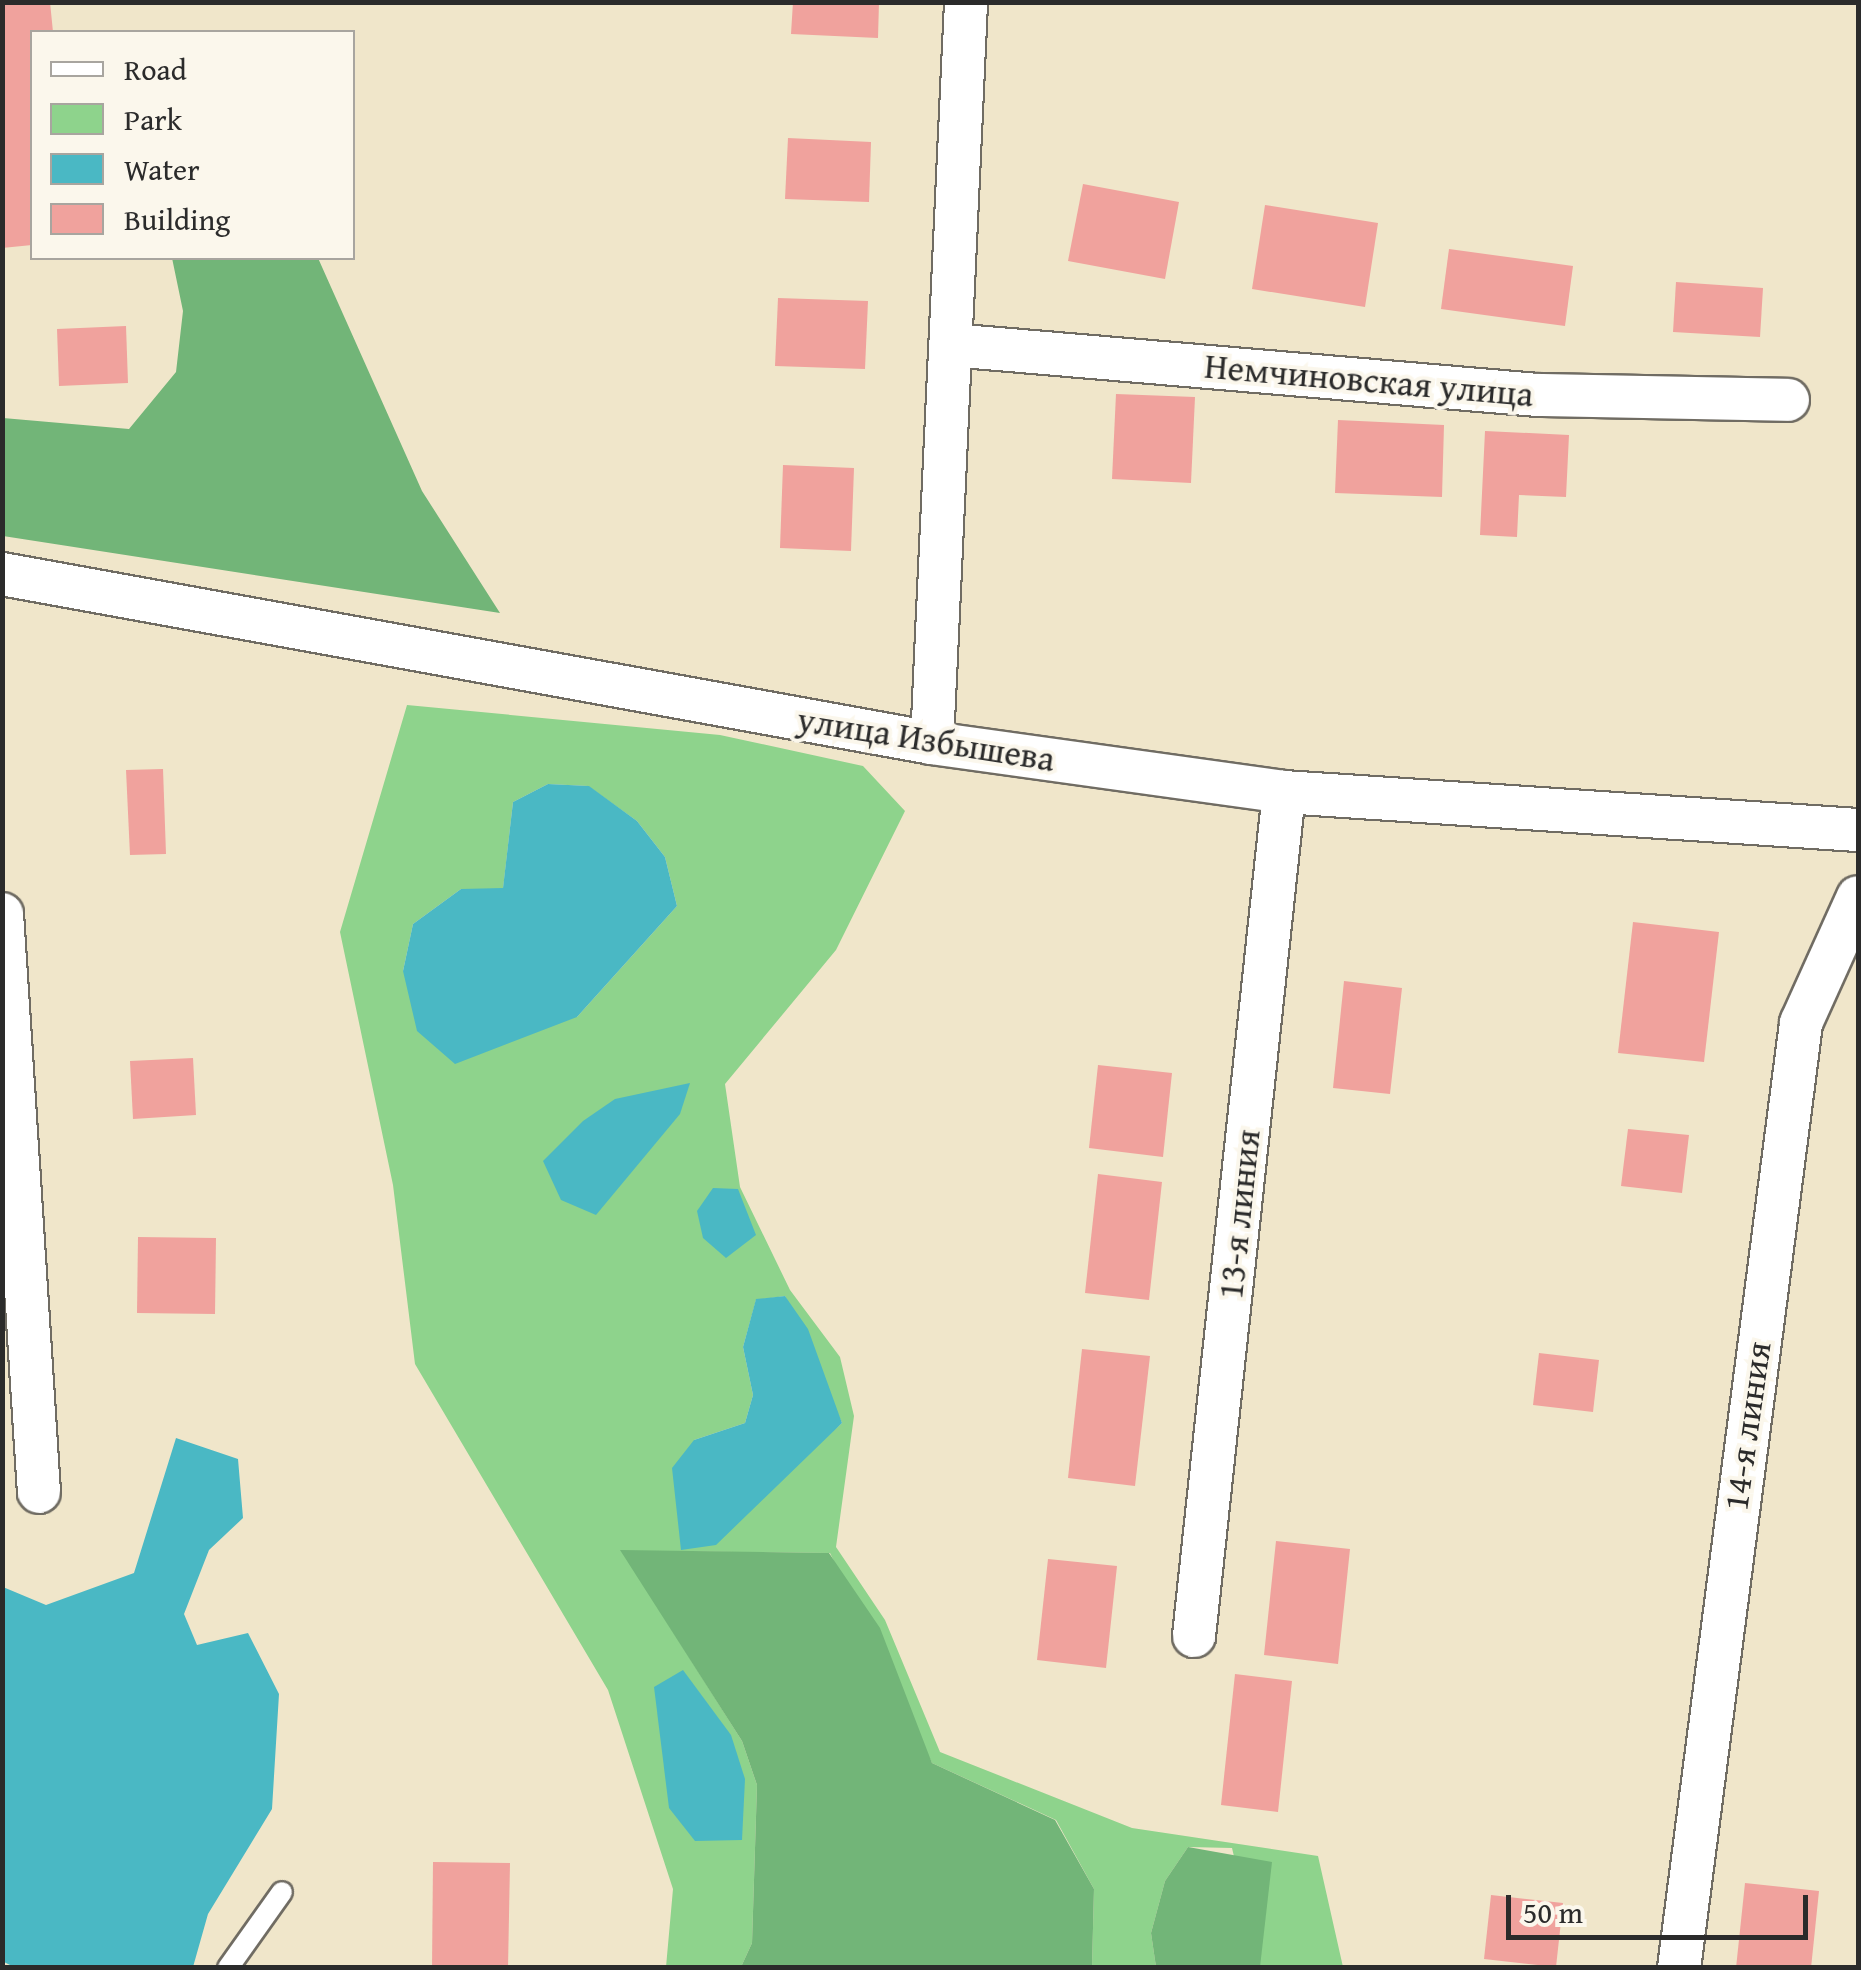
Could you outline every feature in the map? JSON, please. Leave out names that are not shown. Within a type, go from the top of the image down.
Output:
[{"type":"street","points":[[932,743],[966,2]]},
{"type":"street","name":"Немчиновская улица","points":[[950,345],[1538,395],[1788,400]]},
{"type":"street","name":"улица Избышева","points":[[2,574],[932,743],[1284,792],[1858,830]]},
{"type":"street","name":"13-я линия","points":[[1194,1636],[1284,792]]},
{"type":"street","name":"14-я линия","points":[[1678,1968],[1801,1023],[1858,897]]},
{"type":"street","points":[[2,914],[40,1492]]},
{"type":"lane","points":[[228,1968],[282,1892]]},
{"type":"green space","points":[[172,260],[319,260],[422,491],[500,613],[3,536],[3,418],[129,429],[176,372],[183,311]]},
{"type":"green space","points":[[407,705],[720,735],[863,766],[905,811],[836,950],[725,1084],[740,1187],[790,1290],[840,1357],[854,1416],[836,1547],[885,1620],[940,1752],[1132,1828],[1318,1856],[1343,1967],[1260,1967],[1232,1848],[1188,1847],[1165,1881],[1151,1933],[1156,1967],[1092,1967],[1094,1889],[1056,1820],[932,1763],[830,1553],[622,1551],[742,1741],[757,1785],[752,1943],[741,1967],[666,1967],[673,1889],[608,1690],[415,1364],[393,1185],[340,932]],"holes":[[[548,784],[588,786],[637,821],[665,857],[677,906],[577,1017],[403,971],[413,924],[461,889],[503,889],[513,802]],[[785,1296],[842,1423],[801,1460],[694,1440],[745,1423],[753,1395],[743,1347],[756,1300]]]},
{"type":"green space","points":[[620,1550],[829,1553],[880,1628],[932,1763],[1055,1820],[1094,1889],[1092,1967],[741,1967],[752,1943],[757,1785],[742,1741]]},
{"type":"green space","points":[[1188,1847],[1272,1862],[1260,1967],[1156,1967],[1151,1933],[1165,1881]]},
{"type":"water","points":[[548,784],[589,786],[637,821],[665,857],[677,906],[577,1017],[455,1064],[417,1031],[403,971],[413,924],[461,889],[503,888],[513,802]]},
{"type":"water","points":[[690,1083],[680,1114],[596,1215],[561,1200],[543,1161],[583,1121],[615,1099]]},
{"type":"water","points":[[713,1188],[738,1189],[756,1235],[726,1258],[703,1238],[697,1211]]},
{"type":"water","points":[[785,1296],[808,1329],[842,1423],[716,1545],[681,1550],[672,1468],[694,1440],[745,1423],[753,1395],[743,1347],[756,1299]]},
{"type":"water","points":[[176,1438],[238,1459],[243,1518],[209,1550],[184,1614],[197,1645],[248,1633],[279,1694],[272,1809],[208,1914],[193,1967],[14,1967],[2,1961],[3,1587],[46,1605],[134,1573]]},
{"type":"water","points":[[683,1670],[731,1735],[745,1779],[742,1840],[695,1841],[669,1808],[654,1687]]},
{"type":"building","points":[[2,2],[50,2],[53,30],[30,30],[30,245],[2,248]]},
{"type":"building","points":[[793,2],[879,2],[878,38],[791,34]]},
{"type":"building","points":[[788,138],[871,142],[869,202],[785,199]]},
{"type":"building","points":[[1083,184],[1179,202],[1165,279],[1068,261]]},
{"type":"building","points":[[1265,205],[1378,223],[1365,307],[1252,289]]},
{"type":"building","points":[[1449,249],[1573,266],[1565,326],[1441,309]]},
{"type":"building","points":[[1676,282],[1763,288],[1760,337],[1673,332]]},
{"type":"building","points":[[778,298],[868,301],[865,369],[775,366]]},
{"type":"building","points":[[126,326],[128,383],[59,386],[57,329]]},
{"type":"building","points":[[1116,394],[1195,397],[1191,483],[1112,479]]},
{"type":"building","points":[[1338,420],[1444,425],[1442,497],[1335,493]]},
{"type":"building","points":[[1485,431],[1569,435],[1566,497],[1519,495],[1517,537],[1480,535]]},
{"type":"building","points":[[783,465],[854,468],[851,551],[780,548]]},
{"type":"building","points":[[163,769],[166,854],[130,855],[126,770]]},
{"type":"building","points":[[1633,922],[1719,932],[1704,1062],[1618,1053]]},
{"type":"building","points":[[1344,981],[1402,988],[1390,1094],[1333,1088]]},
{"type":"building","points":[[193,1058],[196,1115],[133,1119],[130,1061]]},
{"type":"building","points":[[1098,1065],[1172,1073],[1163,1157],[1089,1148]]},
{"type":"building","points":[[1628,1129],[1689,1135],[1682,1193],[1621,1186]]},
{"type":"building","points":[[1098,1174],[1162,1182],[1149,1300],[1085,1293]]},
{"type":"building","points":[[138,1237],[216,1238],[215,1314],[137,1313]]},
{"type":"building","points":[[1082,1349],[1150,1356],[1135,1486],[1068,1478]]},
{"type":"building","points":[[1539,1353],[1599,1360],[1593,1412],[1533,1405]]},
{"type":"building","points":[[1276,1541],[1350,1549],[1338,1664],[1264,1655]]},
{"type":"building","points":[[1048,1559],[1117,1566],[1106,1668],[1037,1660]]},
{"type":"building","points":[[1235,1674],[1292,1681],[1278,1812],[1221,1805]]},
{"type":"building","points":[[433,1862],[510,1863],[508,1968],[432,1968]]},
{"type":"building","points":[[1745,1883],[1819,1891],[1811,1968],[1736,1968]]},
{"type":"building","points":[[1491,1895],[1563,1903],[1556,1967],[1484,1959]]}]
